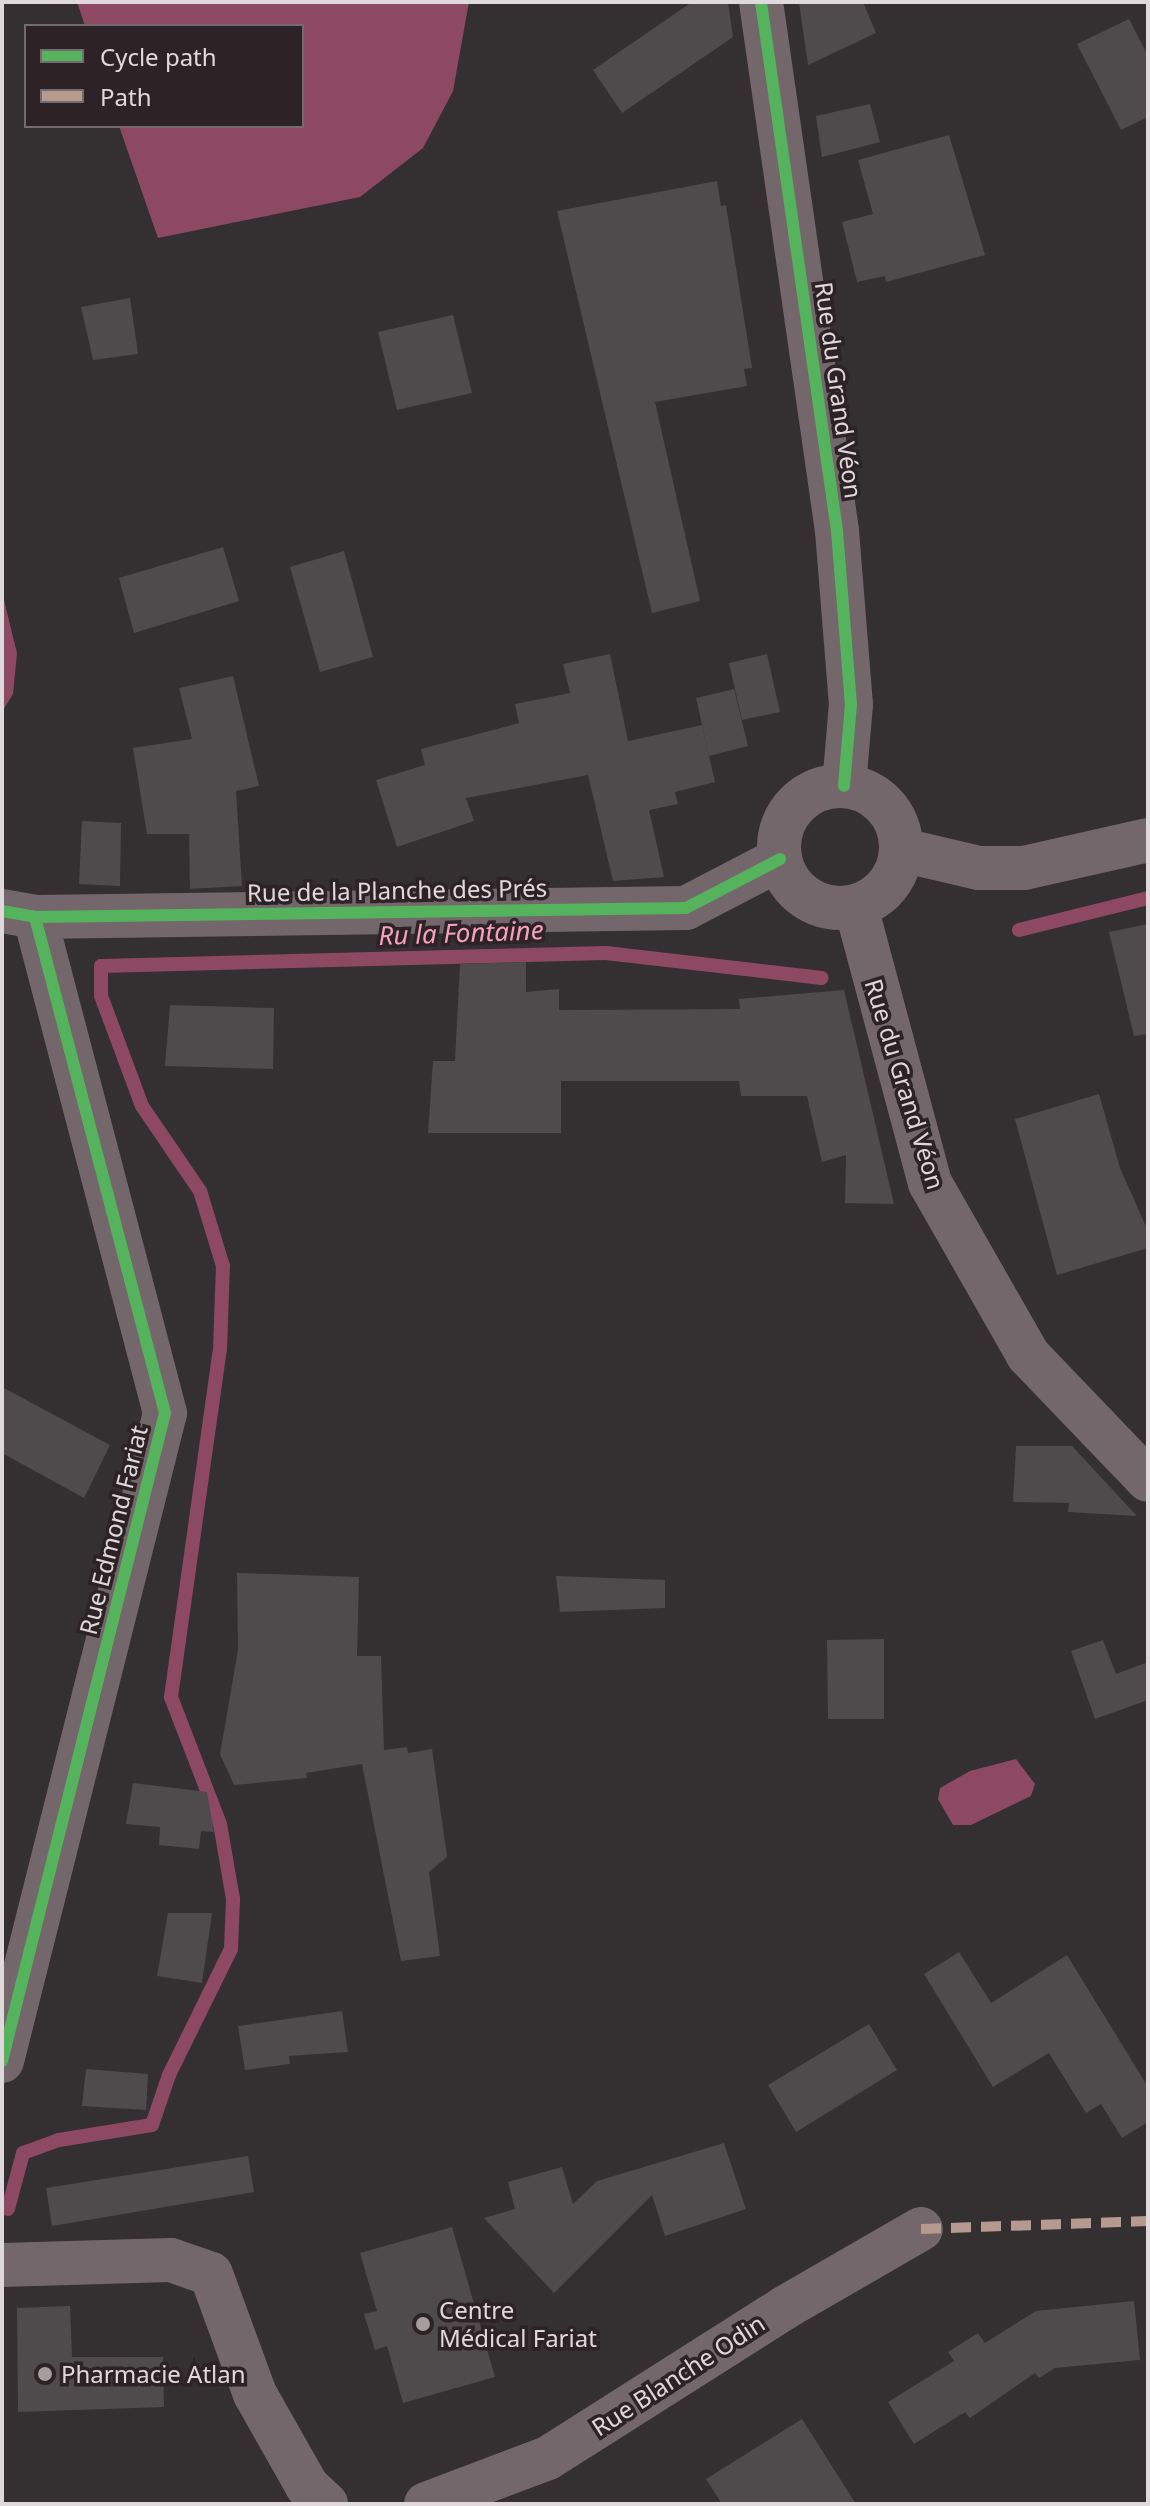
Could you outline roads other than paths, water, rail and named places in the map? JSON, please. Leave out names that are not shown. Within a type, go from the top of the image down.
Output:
[{"type":"street","name":"Rue du Grand Véon","points":[[761,2],[837,531],[851,704],[844,786]]},
{"type":"street","points":[[844,786],[863,790],[892,813],[902,850],[888,886],[856,907],[817,904],[788,878],[780,859],[779,841],[794,807],[826,788],[844,786]]},
{"type":"street","points":[[902,850],[979,868],[1024,868],[1148,840]]},
{"type":"street","name":"Rue de la Planche des Prés","points":[[18,914],[686,908],[780,859]]},
{"type":"street","name":"Rue du Grand Véon","points":[[856,907],[930,1183],[1028,1355],[1148,1480]]},
{"type":"street","name":"Rue Edmond Fariat","points":[[2,2061],[165,1413],[18,914]]},
{"type":"street","name":"Rue Blanche Odin","points":[[426,2504],[548,2458],[784,2308],[921,2229]]},
{"type":"street","points":[[2,2265],[171,2260],[211,2274],[255,2394],[307,2486],[326,2504]]},
{"type":"waterway","name":"Ru la Fontaine","points":[[1019,930],[1148,898]]},
{"type":"waterway","points":[[8,2209],[23,2153],[59,2140],[152,2125],[169,2075],[231,1949],[233,1899],[220,1824],[171,1697],[220,1350],[223,1266],[200,1191],[142,1106],[101,996],[101,966],[606,953],[822,978]]},
{"type":"place","name":"Centre Médical Fariat","points":[[423,2324]]},
{"type":"place","name":"Pharmacie Atlan","points":[[45,2374]]}]
